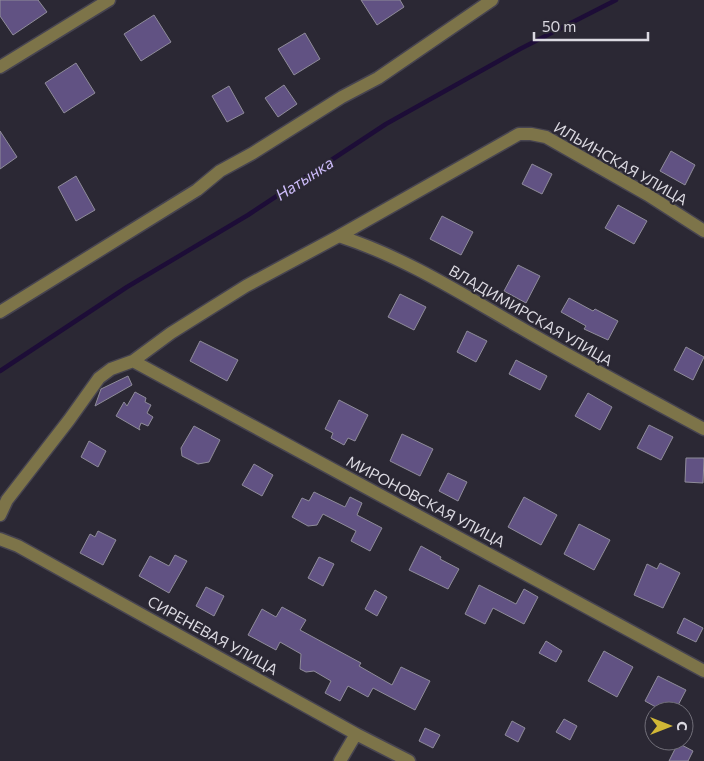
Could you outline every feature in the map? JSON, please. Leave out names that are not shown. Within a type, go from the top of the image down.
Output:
[{"type":"street","points":[[0,67],[109,0]]},
{"type":"street","points":[[0,312],[197,190],[220,171],[253,153],[342,97],[378,78],[492,0]]},
{"type":"street","name":"ИЛЬИНСКАЯ УЛИЦА","points":[[339,236],[519,134],[546,137],[648,195],[704,231]]},
{"type":"street","points":[[0,514],[7,500],[99,378],[111,369],[133,361],[171,333],[246,286],[339,236]]},
{"type":"street","name":"ВЛАДИМИРСКАЯ УЛИЦА","points":[[339,236],[365,244],[418,269],[583,364],[704,429]]},
{"type":"street","name":"МИРОНОВСКАЯ УЛИЦА","points":[[133,361],[704,670]]},
{"type":"street","name":"СИРЕНЕВАЯ УЛИЦА","points":[[0,539],[18,546],[356,734],[409,761]]},
{"type":"street","points":[[340,761],[356,734]]},
{"type":"building","points":[[0,0],[38,0],[47,12],[13,35],[0,16]]},
{"type":"building","points":[[361,0],[400,0],[404,7],[377,25]]},
{"type":"building","points":[[154,15],[171,42],[141,61],[124,34]]},
{"type":"building","points":[[305,33],[320,59],[294,75],[278,49]]},
{"type":"building","points":[[76,63],[95,93],[64,113],[45,83]]},
{"type":"building","points":[[284,85],[297,104],[278,117],[265,98]]},
{"type":"building","points":[[229,86],[244,113],[227,122],[212,96]]},
{"type":"building","points":[[0,131],[17,157],[0,169]]},
{"type":"building","points":[[671,151],[695,165],[685,185],[660,171]]},
{"type":"building","points":[[532,164],[552,174],[542,194],[522,184]]},
{"type":"building","points":[[76,176],[95,210],[76,221],[58,187]]},
{"type":"building","points":[[618,205],[647,221],[634,244],[605,228]]},
{"type":"building","points":[[442,216],[473,232],[461,255],[430,239]]},
{"type":"building","points":[[518,265],[540,276],[526,303],[504,291]]},
{"type":"building","points":[[400,294],[426,307],[414,330],[388,317]]},
{"type":"building","points":[[569,298],[593,311],[595,309],[618,321],[608,340],[584,329],[586,326],[561,312]]},
{"type":"building","points":[[467,331],[487,341],[476,362],[457,352]]},
{"type":"building","points":[[200,341],[238,360],[227,381],[190,361]]},
{"type":"building","points":[[686,347],[704,357],[693,380],[674,370]]},
{"type":"building","points":[[516,360],[547,376],[540,390],[509,374]]},
{"type":"building","points":[[128,376],[132,385],[95,406],[101,389]]},
{"type":"building","points":[[135,392],[146,398],[145,402],[151,405],[147,413],[153,417],[148,426],[141,423],[140,430],[116,416],[124,402],[127,406]]},
{"type":"building","points":[[588,393],[612,407],[600,430],[575,416]]},
{"type":"building","points":[[339,400],[368,415],[355,441],[348,438],[344,445],[331,438],[333,433],[325,429]]},
{"type":"building","points":[[649,425],[673,437],[661,460],[637,448]]},
{"type":"building","points":[[194,426],[220,440],[209,462],[198,464],[182,456],[181,448]]},
{"type":"building","points":[[402,434],[433,449],[420,476],[390,461]]},
{"type":"building","points":[[89,441],[106,451],[98,467],[81,457]]},
{"type":"building","points":[[686,458],[704,458],[703,483],[685,482]]},
{"type":"building","points":[[254,464],[273,475],[262,496],[242,485]]},
{"type":"building","points":[[448,473],[467,482],[458,501],[439,491]]},
{"type":"building","points":[[314,492],[345,507],[350,497],[362,503],[357,515],[382,528],[370,551],[351,541],[356,531],[323,514],[317,525],[308,526],[292,517],[302,498],[309,501]]},
{"type":"building","points":[[524,497],[557,515],[541,545],[508,527]]},
{"type":"building","points":[[579,524],[610,540],[594,570],[564,554]]},
{"type":"building","points":[[98,531],[116,540],[103,565],[80,553],[90,534],[95,537]]},
{"type":"building","points":[[421,546],[459,569],[448,589],[409,570]]},
{"type":"building","points":[[175,555],[187,561],[169,593],[139,576],[150,556],[169,566]]},
{"type":"building","points":[[319,557],[334,564],[323,586],[308,578]]},
{"type":"building","points":[[660,563],[680,573],[663,608],[634,595],[647,564],[657,569]]},
{"type":"building","points":[[479,585],[516,604],[524,589],[538,597],[524,624],[493,608],[485,624],[465,614]]},
{"type":"building","points":[[206,587],[224,596],[214,616],[196,606]]},
{"type":"building","points":[[375,590],[387,597],[377,616],[365,609]]},
{"type":"building","points":[[282,607],[306,620],[300,630],[361,663],[359,666],[392,685],[401,667],[430,681],[415,710],[373,688],[368,697],[348,686],[340,701],[325,693],[331,681],[314,671],[306,672],[300,669],[301,654],[280,642],[276,650],[248,635],[262,609],[276,617]]},
{"type":"building","points":[[684,618],[703,628],[696,642],[677,633]]},
{"type":"building","points":[[546,641],[562,651],[556,662],[539,653]]},
{"type":"building","points":[[604,651],[633,667],[617,697],[588,681]]},
{"type":"building","points":[[658,676],[686,690],[680,701],[645,701]]},
{"type":"building","points":[[564,719],[577,726],[570,740],[556,732]]},
{"type":"building","points":[[512,721],[525,728],[518,742],[505,735]]},
{"type":"building","points":[[425,728],[440,735],[433,748],[419,741]]},
{"type":"building","points":[[674,751],[693,751],[688,761],[669,761]]},
{"type":"waterway","name":"Натынка","points":[[0,371],[127,287],[248,215],[386,124],[520,49],[616,0]]}]
